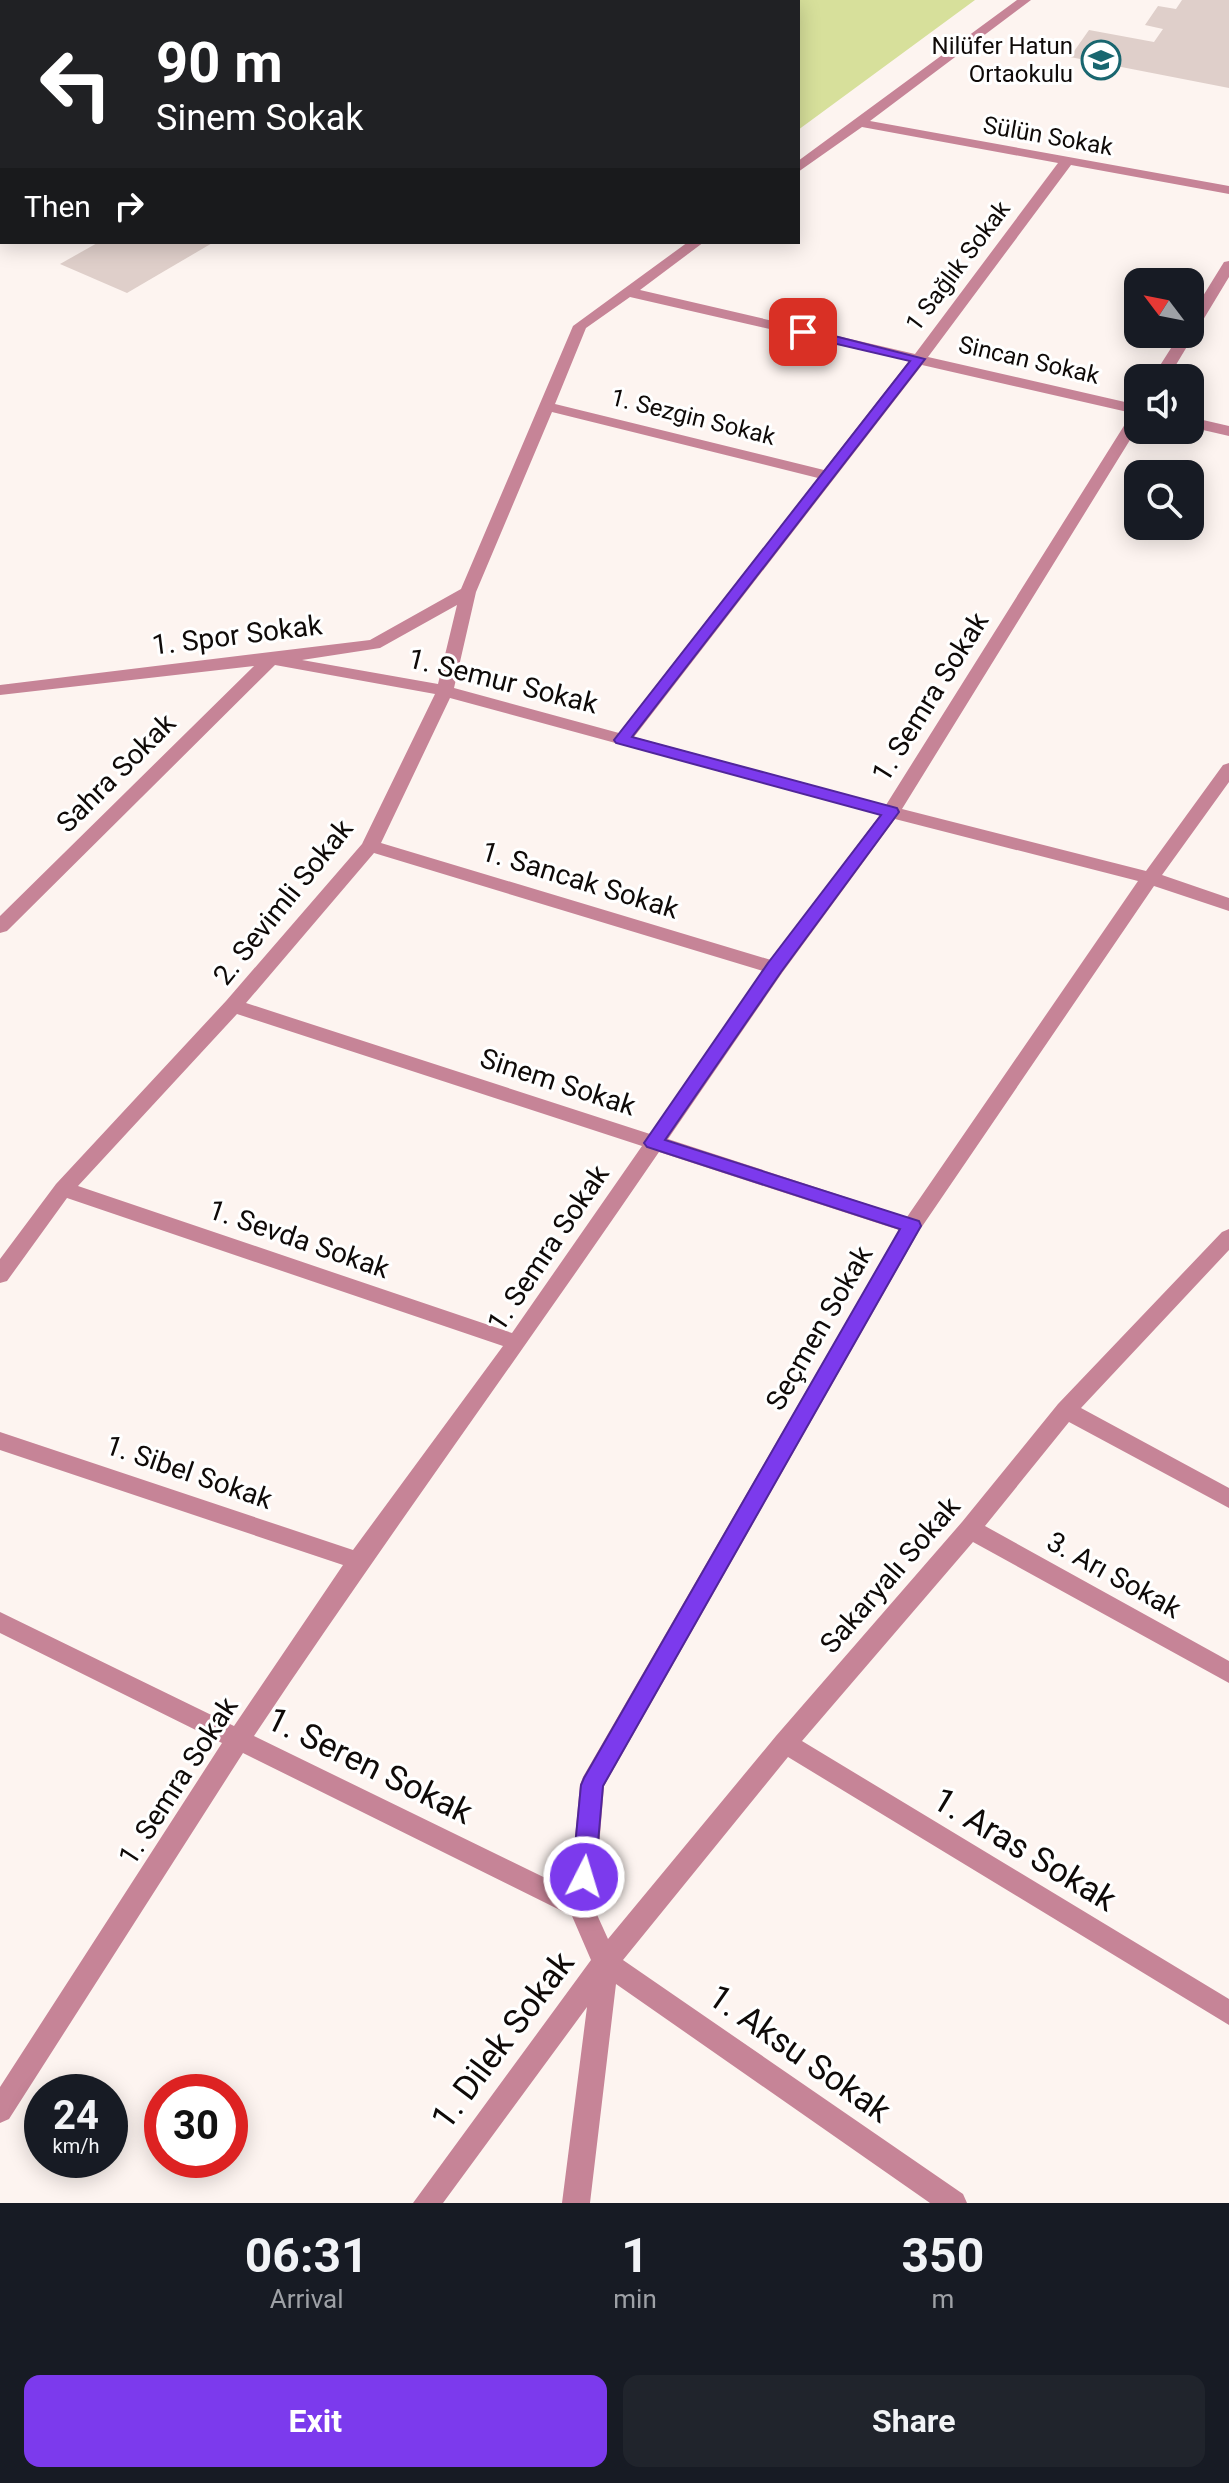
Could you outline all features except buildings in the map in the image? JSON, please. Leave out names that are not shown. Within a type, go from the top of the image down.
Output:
[{"type":"street","points":[[800,167],[1025,0]]},
{"type":"street","name":"Sülün Sokak","points":[[860,123],[1229,190]]},
{"type":"street","name":"1 Sağlık Sokak","points":[[622,740],[919,359],[1066,162]]},
{"type":"street","name":"2. Sevimli Sokak","points":[[0,1275],[63,1189],[233,1006],[370,846],[445,691],[468,592],[580,326],[694,244]]},
{"type":"street","points":[[1204,306],[1229,265]]},
{"type":"street","name":"Sincan Sokak","points":[[629,292],[1124,409]]},
{"type":"street","name":"1. Sezgin Sokak","points":[[546,406],[828,476]]},
{"type":"street","points":[[1204,425],[1229,431]]},
{"type":"street","name":"1. Semra Sokak","points":[[0,2110],[239,1738],[358,1561],[517,1343],[775,968],[891,812],[1124,435]]},
{"type":"street","name":"1. Spor Sokak","points":[[0,690],[374,644],[468,592]]},
{"type":"street","name":"1. Semur Sokak","points":[[271,659],[445,691],[891,812],[1150,878],[1229,905]]},
{"type":"street","name":"Sahra Sokak","points":[[0,927],[271,659]]},
{"type":"street","name":"Seçmen Sokak","points":[[605,1962],[581,1908],[592,1785],[912,1226],[1150,878],[1229,769]]},
{"type":"street","name":"1. Sancak Sokak","points":[[370,846],[775,968]]},
{"type":"street","name":"Sinem Sokak","points":[[233,1006],[912,1226]]},
{"type":"street","name":"1. Sevda Sokak","points":[[63,1189],[517,1343]]},
{"type":"street","name":"Sakaryalı Sokak","points":[[605,1962],[785,1743],[970,1529],[1066,1410],[1229,1237]]},
{"type":"street","points":[[1066,1410],[1229,1499]]},
{"type":"street","name":"1. Sibel Sokak","points":[[0,1441],[358,1561]]},
{"type":"street","name":"3. Arı Sokak","points":[[970,1529],[1229,1673]]},
{"type":"street","name":"1. Seren Sokak","points":[[0,1622],[581,1908]]},
{"type":"street","name":"1. Aras Sokak","points":[[785,1743],[1229,2013]]},
{"type":"street","name":"1. Dilek Sokak","points":[[427,2203],[605,1962]]},
{"type":"street","name":"1. Dilek Sokak","points":[[576,2203],[605,1962]]},
{"type":"street","name":"1. Aksu Sokak","points":[[605,1962],[953,2203]]},
{"type":"green space","points":[[800,0],[975,0],[800,129]]},
{"type":"place","name":"Nilüfer Hatun Ortaokulu","points":[[1101,60]]},
{"type":"route","points":[[584,1877],[592,1785],[912,1226],[654,1143],[775,968],[891,812],[622,740],[919,359],[803,332]]}]
